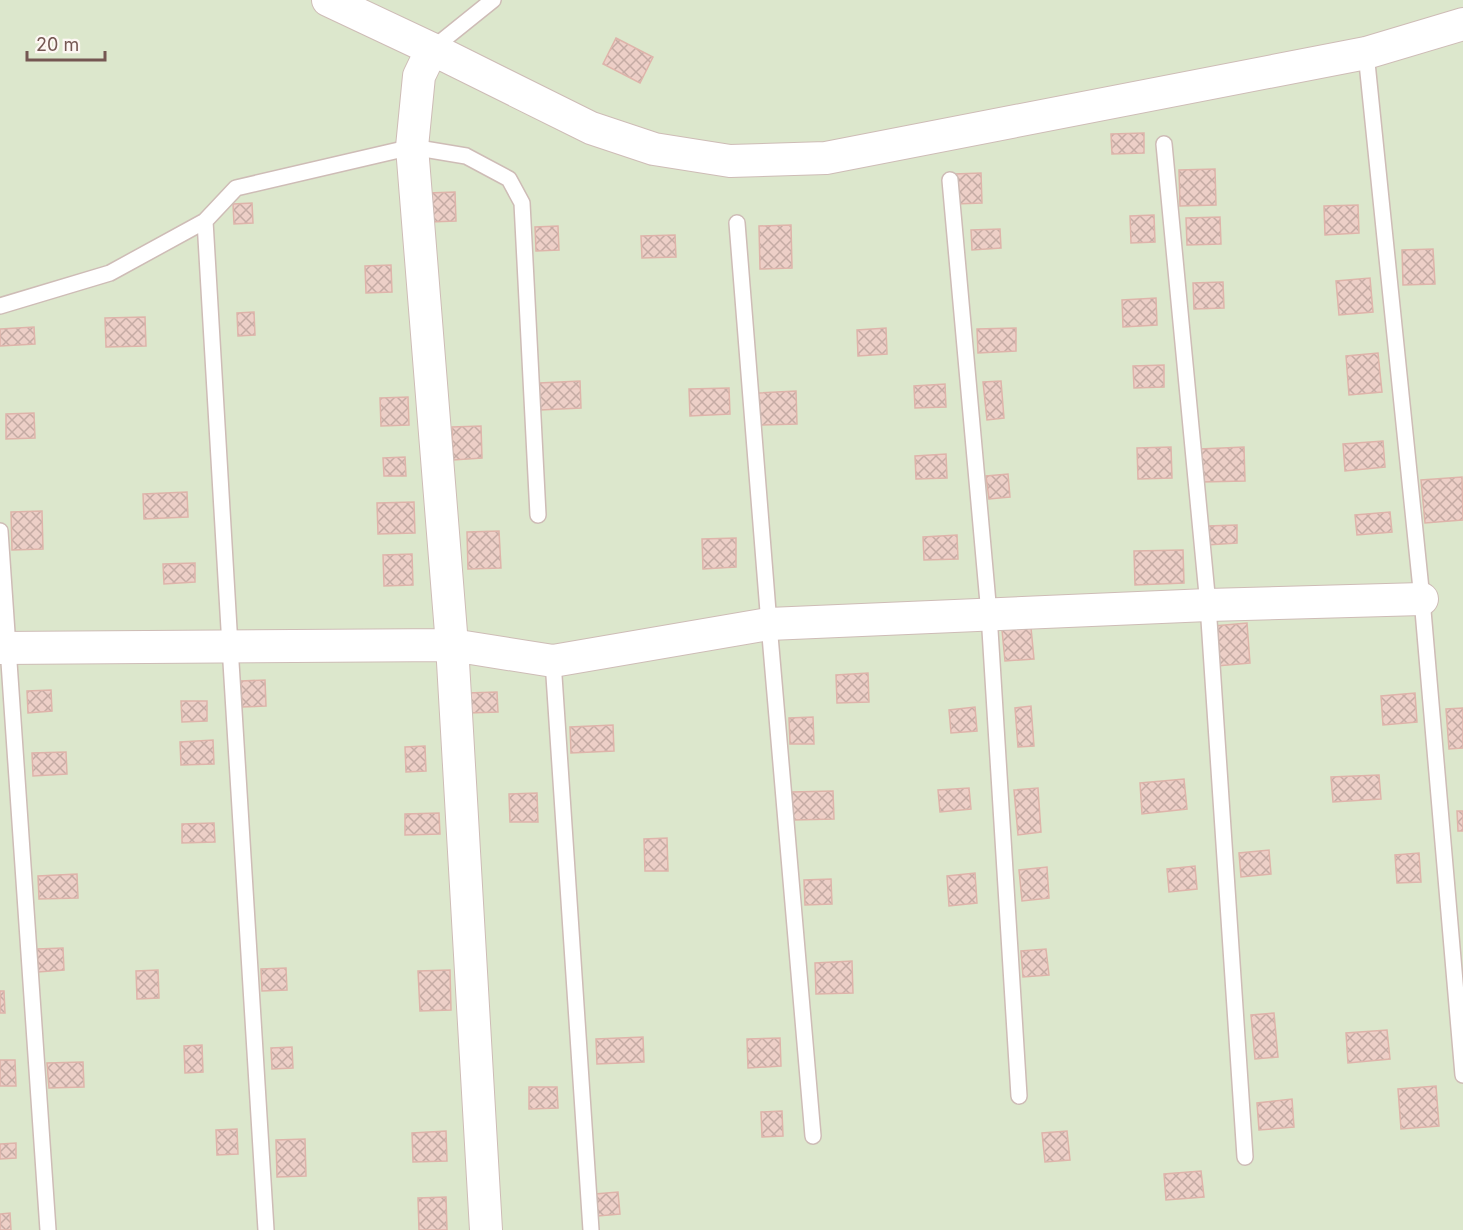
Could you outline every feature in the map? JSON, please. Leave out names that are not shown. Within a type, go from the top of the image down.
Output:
[{"type":"street","points":[[328,0],[591,128],[654,149],[730,161],[826,158],[1366,52],[1463,24]]},
{"type":"street","points":[[432,49],[419,76],[412,147],[452,645],[486,1230]]},
{"type":"street","points":[[4,648],[452,645],[554,661],[769,624],[1208,605],[1422,599]]},
{"type":"lane","points":[[432,49],[493,0]]},
{"type":"lane","points":[[1366,52],[1422,599],[1463,1075]]},
{"type":"lane","points":[[1164,144],[1208,605],[1245,1157]]},
{"type":"lane","points":[[0,306],[110,273],[205,221],[236,189],[412,147],[466,156],[509,179],[522,203],[538,515]]},
{"type":"lane","points":[[950,180],[989,614],[1019,1096]]},
{"type":"lane","points":[[205,221],[266,1230]]},
{"type":"lane","points":[[737,223],[813,1136]]},
{"type":"lane","points":[[0,531],[4,648],[48,1230]]},
{"type":"lane","points":[[554,661],[591,1230]]},
{"type":"green space","points":[[0,0],[1463,0],[1463,1230],[0,1230]]},
{"type":"building","points":[[616,38],[653,57],[640,83],[603,64]]},
{"type":"building","points":[[1144,133],[1144,153],[1112,154],[1111,134]]},
{"type":"building","points":[[1215,169],[1216,205],[1180,206],[1179,170]]},
{"type":"building","points":[[981,173],[982,203],[955,204],[954,174]]},
{"type":"building","points":[[455,192],[456,221],[429,222],[428,193]]},
{"type":"building","points":[[252,203],[253,223],[234,224],[233,204]]},
{"type":"building","points":[[1358,205],[1359,233],[1325,235],[1324,206]]},
{"type":"building","points":[[1154,215],[1155,242],[1131,243],[1130,216]]},
{"type":"building","points":[[1220,217],[1221,244],[1187,245],[1186,218]]},
{"type":"building","points":[[791,225],[792,268],[760,269],[759,226]]},
{"type":"building","points":[[558,226],[559,250],[536,251],[535,227]]},
{"type":"building","points":[[1000,229],[1001,248],[972,250],[971,230]]},
{"type":"building","points":[[675,235],[676,257],[642,258],[641,236]]},
{"type":"building","points":[[1433,249],[1435,284],[1403,285],[1402,250]]},
{"type":"building","points":[[391,265],[392,292],[366,293],[365,266]]},
{"type":"building","points":[[1370,278],[1373,312],[1339,315],[1336,281]]},
{"type":"building","points":[[1223,282],[1224,308],[1194,309],[1193,283]]},
{"type":"building","points":[[1156,298],[1157,325],[1123,327],[1122,300]]},
{"type":"building","points":[[254,312],[255,335],[238,336],[237,313]]},
{"type":"building","points":[[145,317],[146,346],[106,347],[105,318]]},
{"type":"building","points":[[34,327],[35,344],[0,346],[0,329]]},
{"type":"building","points":[[886,328],[887,354],[858,356],[857,330]]},
{"type":"building","points":[[1016,328],[1016,351],[978,353],[977,329]]},
{"type":"building","points":[[1378,353],[1382,392],[1349,395],[1346,356]]},
{"type":"building","points":[[1164,365],[1164,387],[1134,388],[1133,366]]},
{"type":"building","points":[[580,381],[581,408],[540,410],[539,383]]},
{"type":"building","points":[[1001,381],[1004,418],[987,420],[983,382]]},
{"type":"building","points":[[945,384],[946,407],[915,408],[914,386]]},
{"type":"building","points":[[729,388],[730,414],[690,416],[689,389]]},
{"type":"building","points":[[796,391],[797,424],[760,425],[758,393]]},
{"type":"building","points":[[408,397],[409,425],[381,426],[380,398]]},
{"type":"building","points":[[34,413],[35,438],[6,439],[6,414]]},
{"type":"building","points":[[481,426],[482,458],[453,460],[452,427]]},
{"type":"building","points":[[1383,441],[1385,467],[1345,471],[1343,444]]},
{"type":"building","points":[[1171,447],[1172,478],[1138,479],[1137,448]]},
{"type":"building","points":[[1244,447],[1245,481],[1201,482],[1200,449]]},
{"type":"building","points":[[946,454],[947,478],[916,479],[915,456]]},
{"type":"building","points":[[405,457],[406,476],[384,476],[383,458]]},
{"type":"building","points":[[1008,474],[1010,497],[989,499],[986,476]]},
{"type":"building","points":[[1462,477],[1463,520],[1425,523],[1421,480]]},
{"type":"building","points":[[187,492],[188,517],[144,519],[143,494]]},
{"type":"building","points":[[414,502],[415,533],[378,534],[377,503]]},
{"type":"building","points":[[42,511],[43,549],[12,550],[11,512]]},
{"type":"building","points":[[1390,512],[1392,532],[1357,535],[1355,515]]},
{"type":"building","points":[[1237,525],[1237,543],[1207,545],[1207,526]]},
{"type":"building","points":[[499,531],[501,568],[468,569],[467,532]]},
{"type":"building","points":[[957,535],[958,559],[924,560],[923,537]]},
{"type":"building","points":[[736,538],[736,567],[703,569],[702,539]]},
{"type":"building","points":[[1183,550],[1184,583],[1135,585],[1134,551]]},
{"type":"building","points":[[412,554],[413,585],[384,586],[383,555]]},
{"type":"building","points":[[195,563],[195,582],[164,584],[163,564]]},
{"type":"building","points":[[1247,623],[1250,663],[1217,666],[1214,626]]},
{"type":"building","points":[[1031,628],[1034,659],[1005,661],[1002,630]]},
{"type":"building","points":[[868,673],[869,702],[837,703],[836,675]]},
{"type":"building","points":[[265,680],[266,706],[242,707],[241,681]]},
{"type":"building","points":[[51,690],[52,711],[28,713],[27,691]]},
{"type":"building","points":[[497,692],[498,712],[468,713],[467,693]]},
{"type":"building","points":[[1415,693],[1417,722],[1383,725],[1381,696]]},
{"type":"building","points":[[181,701],[207,701],[207,721],[182,722]]},
{"type":"building","points":[[1031,706],[1034,746],[1018,747],[1015,708]]},
{"type":"building","points":[[975,707],[977,731],[951,733],[949,710]]},
{"type":"building","points":[[1463,708],[1463,748],[1449,749],[1446,709]]},
{"type":"building","points":[[813,717],[814,744],[790,744],[789,718]]},
{"type":"building","points":[[613,725],[614,751],[571,753],[570,727]]},
{"type":"building","points":[[213,740],[214,764],[181,765],[180,742]]},
{"type":"building","points":[[425,746],[426,771],[406,772],[405,747]]},
{"type":"building","points":[[66,752],[67,774],[33,776],[32,753]]},
{"type":"building","points":[[1379,775],[1381,799],[1333,802],[1331,777]]},
{"type":"building","points":[[1184,779],[1187,809],[1142,814],[1140,783]]},
{"type":"building","points":[[969,788],[971,809],[940,812],[938,790]]},
{"type":"building","points":[[1038,788],[1041,832],[1018,835],[1014,790]]},
{"type":"building","points":[[833,791],[834,819],[793,820],[792,792]]},
{"type":"building","points":[[537,793],[538,822],[510,822],[509,794]]},
{"type":"building","points":[[1457,811],[1463,811],[1463,831],[1458,831]]},
{"type":"building","points":[[439,813],[440,834],[405,835],[405,814]]},
{"type":"building","points":[[214,823],[215,842],[182,843],[182,824]]},
{"type":"building","points":[[667,838],[668,871],[645,871],[644,839]]},
{"type":"building","points":[[1269,850],[1271,874],[1241,877],[1239,853]]},
{"type":"building","points":[[1419,853],[1421,882],[1397,883],[1395,855]]},
{"type":"building","points":[[1195,866],[1197,889],[1169,892],[1167,869]]},
{"type":"building","points":[[1047,867],[1049,898],[1022,901],[1019,870]]},
{"type":"building","points":[[975,873],[977,903],[949,906],[947,876]]},
{"type":"building","points":[[77,874],[78,898],[39,899],[38,876]]},
{"type":"building","points":[[831,879],[832,904],[805,905],[804,880]]},
{"type":"building","points":[[63,948],[64,970],[38,972],[37,949]]},
{"type":"building","points":[[1046,949],[1049,975],[1023,977],[1021,951]]},
{"type":"building","points":[[852,961],[853,993],[816,994],[815,963]]},
{"type":"building","points":[[286,968],[287,990],[262,991],[261,969]]},
{"type":"building","points":[[158,970],[159,998],[137,999],[136,971]]},
{"type":"building","points":[[450,970],[451,1010],[420,1011],[418,971]]},
{"type":"building","points":[[0,991],[4,991],[5,1013],[0,1013]]},
{"type":"building","points":[[1274,1013],[1278,1057],[1255,1059],[1251,1015]]},
{"type":"building","points":[[1387,1030],[1390,1059],[1348,1063],[1346,1033]]},
{"type":"building","points":[[643,1037],[644,1062],[597,1064],[596,1039]]},
{"type":"building","points":[[780,1038],[781,1066],[748,1068],[747,1039]]},
{"type":"building","points":[[202,1045],[203,1072],[185,1073],[184,1046]]},
{"type":"building","points":[[292,1047],[293,1068],[272,1069],[271,1048]]},
{"type":"building","points":[[0,1060],[15,1060],[16,1086],[0,1086]]},
{"type":"building","points":[[83,1062],[84,1087],[49,1088],[47,1063]]},
{"type":"building","points":[[1436,1086],[1439,1126],[1401,1129],[1398,1089]]},
{"type":"building","points":[[529,1087],[557,1087],[558,1108],[529,1109]]},
{"type":"building","points":[[1292,1099],[1294,1127],[1259,1130],[1257,1103]]},
{"type":"building","points":[[782,1111],[783,1136],[762,1137],[761,1112]]},
{"type":"building","points":[[237,1129],[238,1154],[217,1155],[216,1130]]},
{"type":"building","points":[[446,1131],[447,1161],[413,1162],[412,1133]]},
{"type":"building","points":[[1067,1131],[1070,1160],[1045,1162],[1042,1133]]},
{"type":"building","points":[[305,1139],[306,1176],[277,1177],[276,1140]]},
{"type":"building","points":[[16,1143],[16,1158],[0,1159],[0,1144]]},
{"type":"building","points":[[1201,1171],[1204,1197],[1166,1200],[1164,1174]]},
{"type":"building","points":[[618,1192],[620,1214],[598,1216],[595,1194]]},
{"type":"building","points":[[446,1197],[447,1230],[419,1230],[418,1198]]},
{"type":"building","points":[[10,1213],[11,1230],[0,1230],[0,1214]]}]
